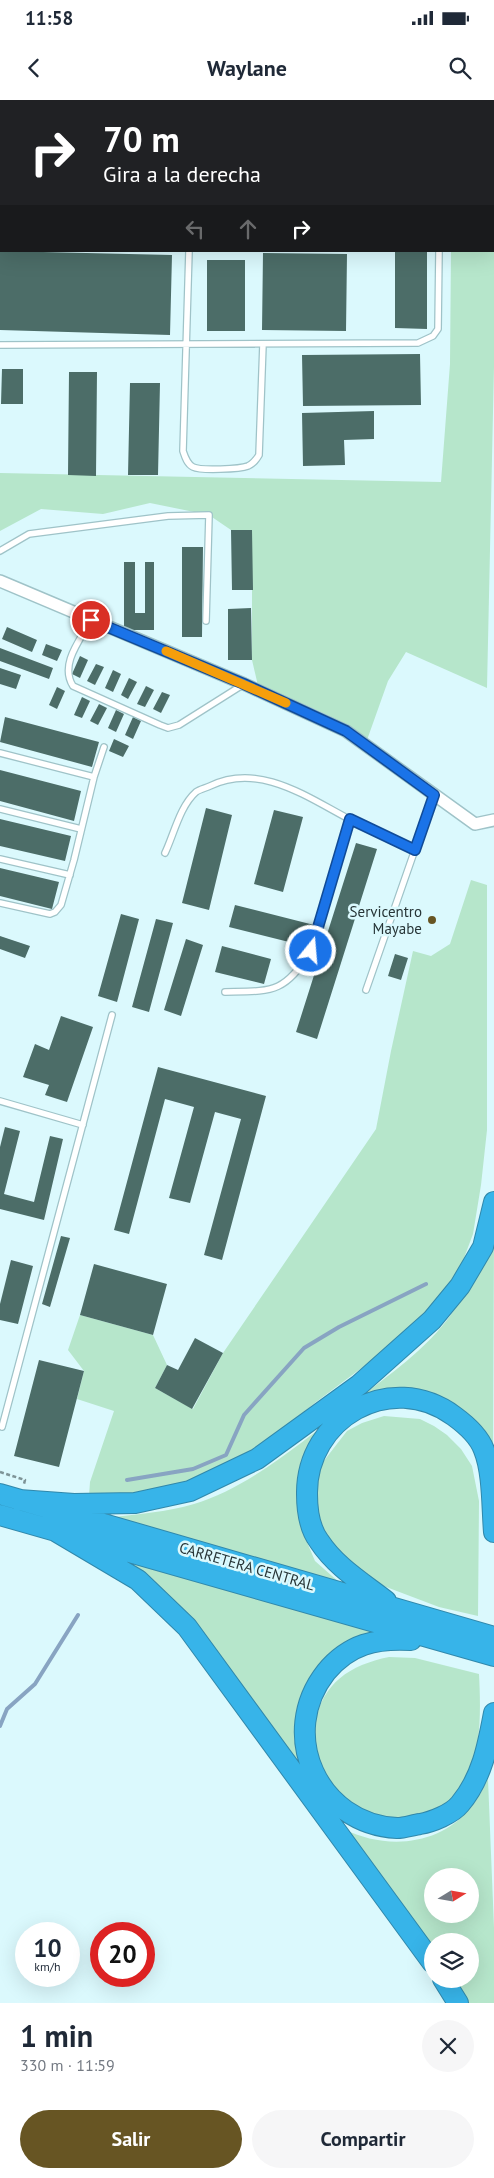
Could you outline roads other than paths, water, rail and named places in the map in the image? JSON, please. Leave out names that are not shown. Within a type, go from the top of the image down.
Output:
[{"type":"highway","points":[[19,1500],[74,1504],[135,1503],[190,1491],[257,1459],[359,1384],[432,1320],[460,1286],[483,1247],[494,1202]]},
{"type":"highway","points":[[396,1609],[339,1566],[318,1540],[307,1509],[306,1476],[318,1445],[336,1423],[360,1406],[388,1398],[416,1399],[444,1408],[467,1426],[484,1449],[489,1477],[494,1532]]},
{"type":"highway","name":"CARRETERA CENTRAL","points":[[0,1494],[494,1637]]},
{"type":"highway","name":"CARRETERA CENTRAL","points":[[0,1515],[494,1656]]},
{"type":"highway","points":[[57,1532],[138,1580],[187,1627],[424,1951]]},
{"type":"highway","points":[[448,1643],[386,1638],[358,1646],[334,1663],[316,1685],[305,1716],[305,1749],[316,1780],[338,1806],[366,1822],[398,1828],[430,1822],[459,1806],[478,1776],[488,1747],[494,1713]]},
{"type":"highway","points":[[449,1988],[458,2003]]},
{"type":"street","points":[[0,580],[244,684],[346,731],[475,824],[494,820]]},
{"type":"lane","points":[[189,252],[183,450],[187,460],[193,467],[200,469],[242,467],[256,461],[259,455],[263,344]]},
{"type":"lane","points":[[0,345],[418,343],[433,336],[438,329],[439,252]]},
{"type":"lane","points":[[0,551],[29,534],[168,516],[209,515],[206,621]]},
{"type":"lane","points":[[91,620],[69,661],[68,679],[73,686],[160,725],[168,728],[179,725],[244,684]]},
{"type":"lane","points":[[0,903],[42,913],[54,912],[61,904],[94,777],[104,747]]},
{"type":"lane","points":[[0,752],[94,777]]},
{"type":"lane","points":[[166,853],[184,807],[197,792],[219,781],[239,778],[268,780],[303,793],[350,819],[415,850]]},
{"type":"lane","points":[[366,990],[434,795]]},
{"type":"lane","points":[[0,809],[81,829]]},
{"type":"lane","points":[[225,992],[268,991],[287,982],[300,968],[311,951],[350,819]]},
{"type":"lane","points":[[0,859],[70,875]]},
{"type":"lane","points":[[2,1427],[112,1015]]},
{"type":"lane","points":[[0,1101],[83,1126]]},
{"type":"waterway","points":[[127,1480],[193,1469],[226,1455],[244,1415],[304,1348],[339,1327],[426,1284]]},
{"type":"waterway","points":[[0,1726],[7,1709],[35,1684],[78,1615]]},
{"type":"place","name":"Servicentro Mayabe","points":[[432,920]]}]
